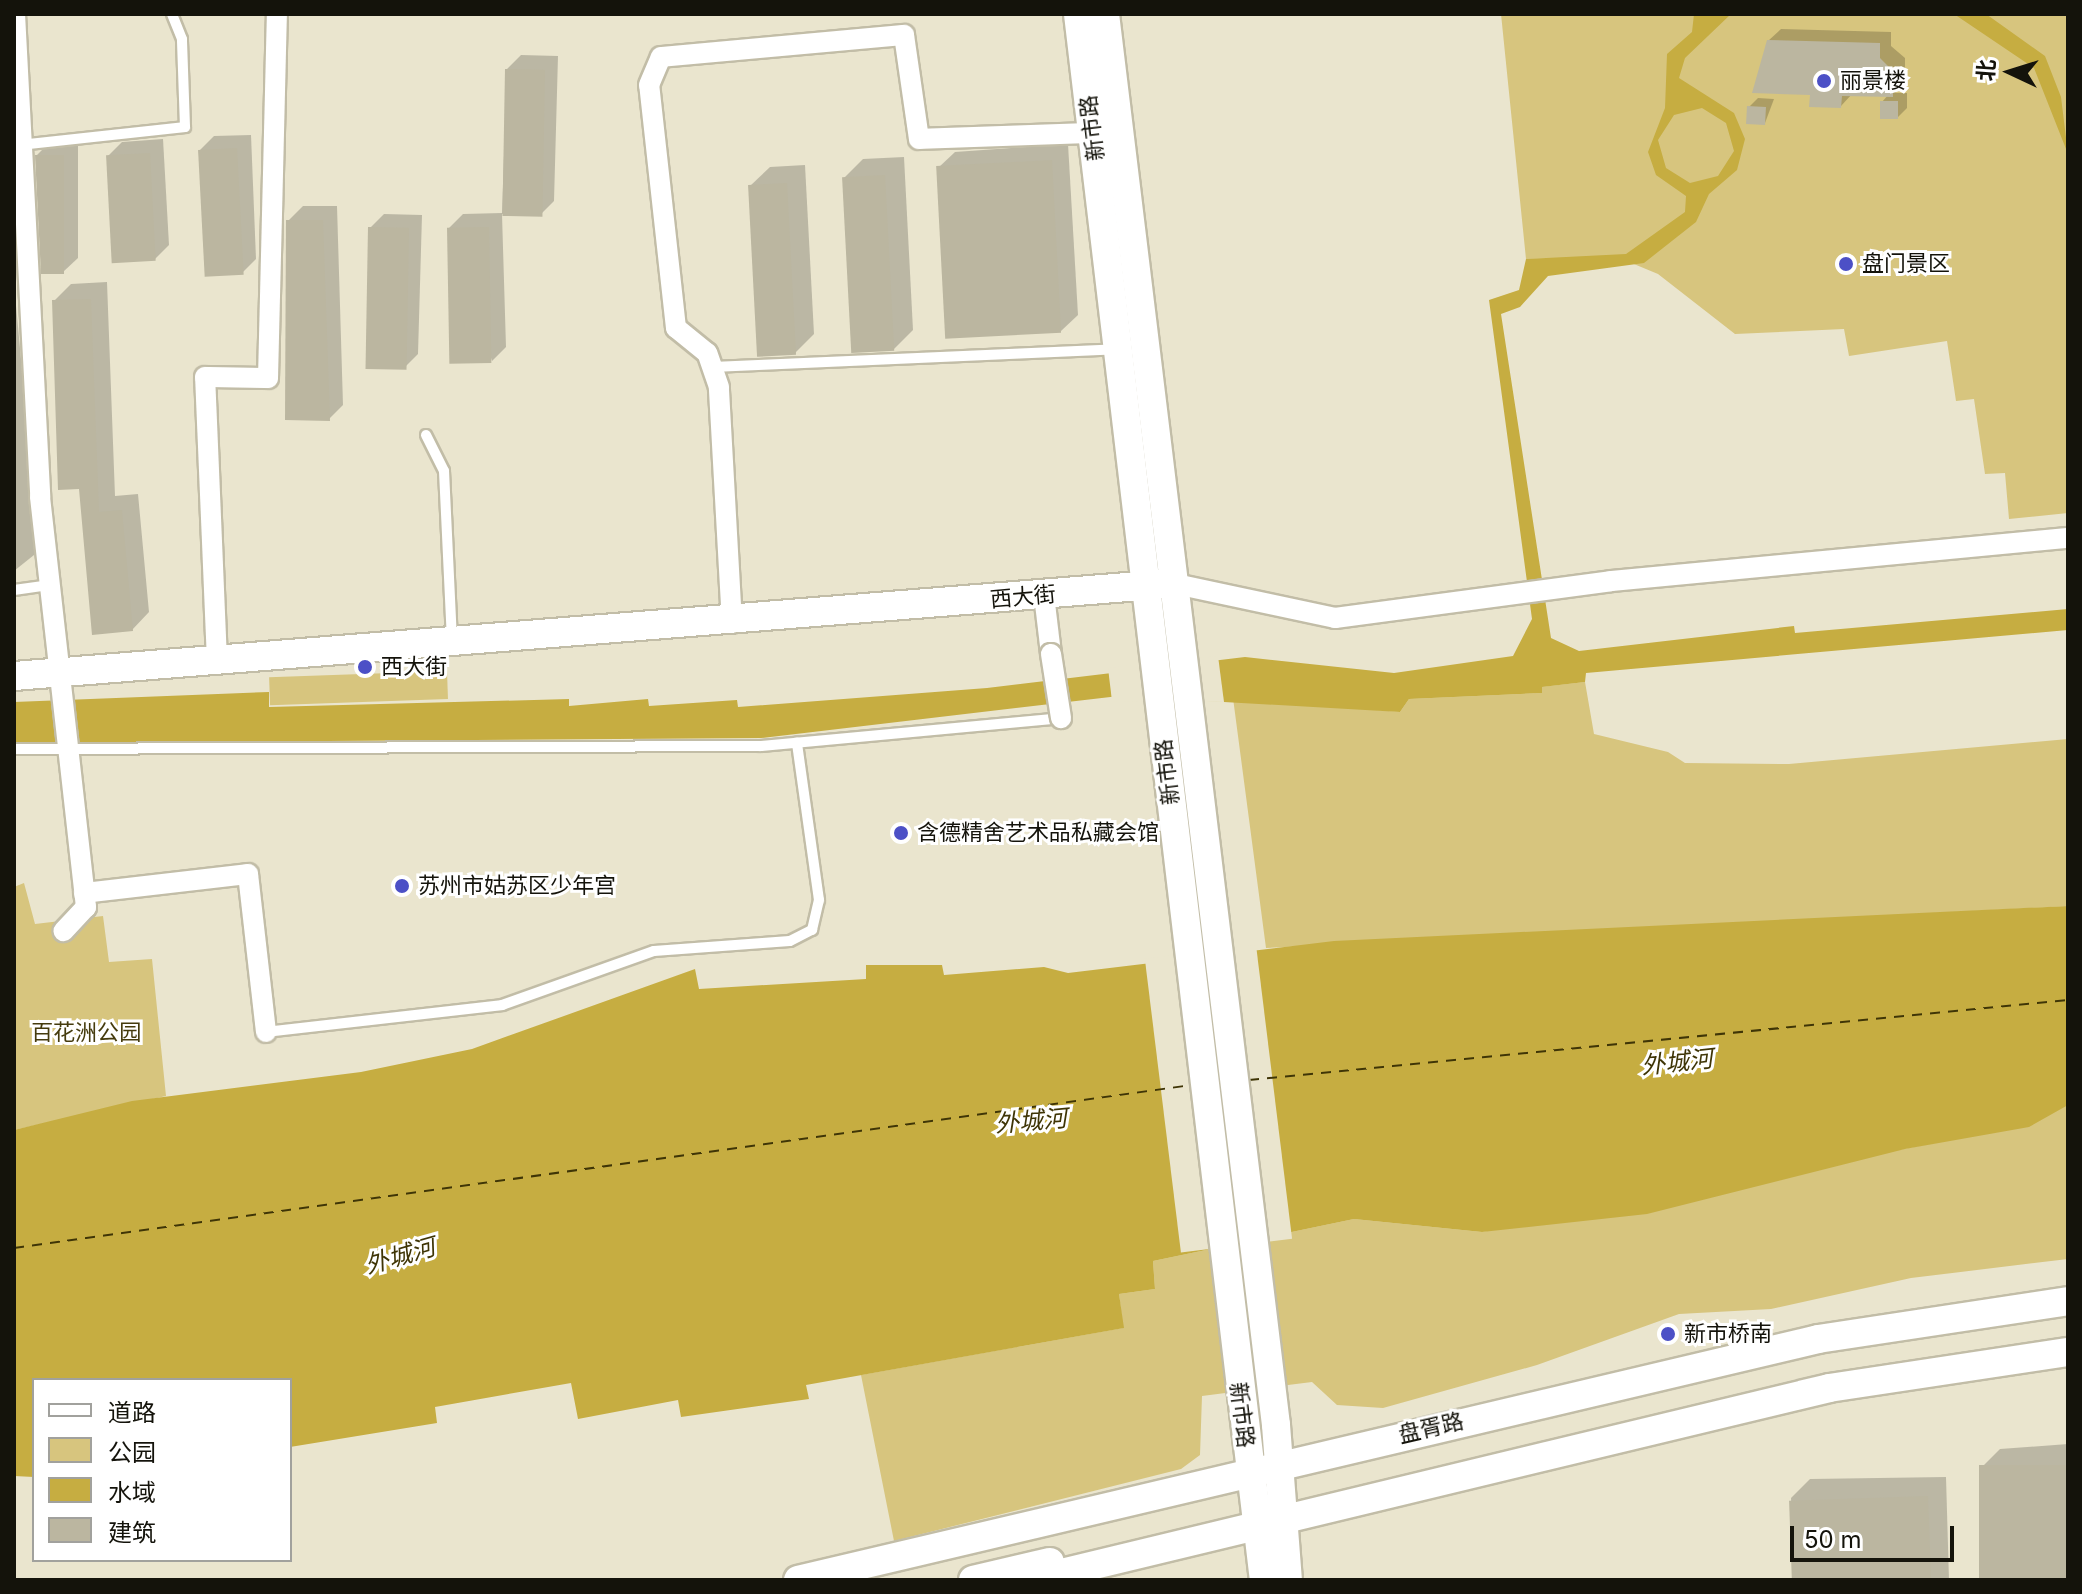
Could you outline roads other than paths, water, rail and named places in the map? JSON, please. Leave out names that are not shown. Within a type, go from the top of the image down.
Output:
[{"type":"main road","name":"新市路","points":[[1078,14],[1119,349],[1159,585]]},
{"type":"main road","name":"新市路","points":[[1105,14],[1244,1435],[1263,1467]]},
{"type":"main road","name":"西大街","points":[[14,676],[59,682],[217,661],[732,623],[1159,585]]},
{"type":"main road","name":"新市路","points":[[1166,656],[1276,1425],[1263,1467],[1269,1526]]},
{"type":"main road","name":"盘胥路","points":[[798,1580],[1263,1467],[1818,1339],[2068,1301]]},
{"type":"main road","points":[[1371,1457],[1691,1382],[1818,1339]]},
{"type":"main road","points":[[1371,1487],[1706,1406],[2068,1352]]},
{"type":"main road","points":[[1032,1580],[1269,1526],[1829,1388]]},
{"type":"main road","points":[[833,1580],[1151,1507]]},
{"type":"main road","points":[[1264,1580],[1269,1526]]},
{"type":"main road","points":[[1269,1526],[1288,1580]]},
{"type":"main road","points":[[973,1580],[1155,1538]]},
{"type":"street","points":[[15,14],[21,296],[59,682],[86,907],[64,931]]},
{"type":"street","points":[[217,661],[205,377],[268,378],[277,14]]},
{"type":"street","points":[[732,623],[712,367],[707,353],[676,328],[649,85],[661,57],[904,35],[919,139],[1093,133]]},
{"type":"street","points":[[1159,585],[1335,618],[1541,589],[2068,538]]},
{"type":"street","points":[[1044,595],[1061,718]]},
{"type":"street","points":[[84,893],[248,874],[266,1032]]},
{"type":"lane","points":[[20,145],[185,127],[182,39],[172,14]]},
{"type":"lane","points":[[712,367],[1119,349]]},
{"type":"lane","points":[[426,435],[444,471],[452,644]]},
{"type":"lane","points":[[14,590],[49,585]]},
{"type":"lane","points":[[14,749],[797,743],[1061,718]]},
{"type":"lane","points":[[266,1032],[502,1005],[654,951],[790,941],[812,930],[819,900],[797,743]]},
{"type":"water","points":[[1694,14],[1731,14],[1685,58],[1679,78],[1734,113],[1745,139],[1737,170],[1709,194],[1696,222],[1644,263],[1548,276],[1520,307],[1501,314],[1551,638],[1579,651],[1794,626],[1795,633],[2068,609],[2068,630],[1586,673],[1585,682],[1542,687],[1542,693],[1409,699],[1400,712],[1119,696],[761,738],[14,743],[14,702],[269,692],[269,707],[569,699],[569,706],[648,699],[649,706],[737,700],[738,707],[987,688],[1245,657],[1394,673],[1513,656],[1532,619],[1489,300],[1519,290],[1526,259],[1626,254],[1685,212],[1686,196],[1656,175],[1648,152],[1665,108],[1667,54],[1692,32]],"holes":[[[1702,108],[1726,123],[1734,151],[1718,176],[1690,183],[1666,168],[1658,140],[1674,115]]]},
{"type":"water","points":[[1954,14],[1986,14],[2045,56],[2061,97],[2068,154],[2034,68]]},
{"type":"water","name":"外城河","points":[[2068,906],[2068,1105],[2029,1127],[1905,1149],[1647,1214],[1482,1232],[1354,1219],[1153,1261],[1155,1289],[1119,1294],[1124,1328],[806,1385],[809,1399],[681,1417],[678,1400],[578,1419],[571,1383],[435,1407],[437,1423],[292,1447],[292,1378],[32,1378],[32,1477],[14,1476],[14,1130],[132,1101],[361,1072],[472,1049],[695,969],[699,989],[866,979],[866,965],[942,965],[944,975],[1044,967],[1068,973],[1334,941]]},
{"type":"place","name":"丽景楼","points":[[1824,81]]},
{"type":"place","name":"盘门景区","points":[[1846,264]]},
{"type":"place","name":"西大街","points":[[365,667]]},
{"type":"place","name":"含德精舍艺术品私藏会馆","points":[[901,833]]},
{"type":"place","name":"苏州市姑苏区少年宫","points":[[402,886]]},
{"type":"place","name":"新市桥南","points":[[1668,1334]]},
{"type":"park label","name":"百花洲公园","points":[[86,1033]]}]
